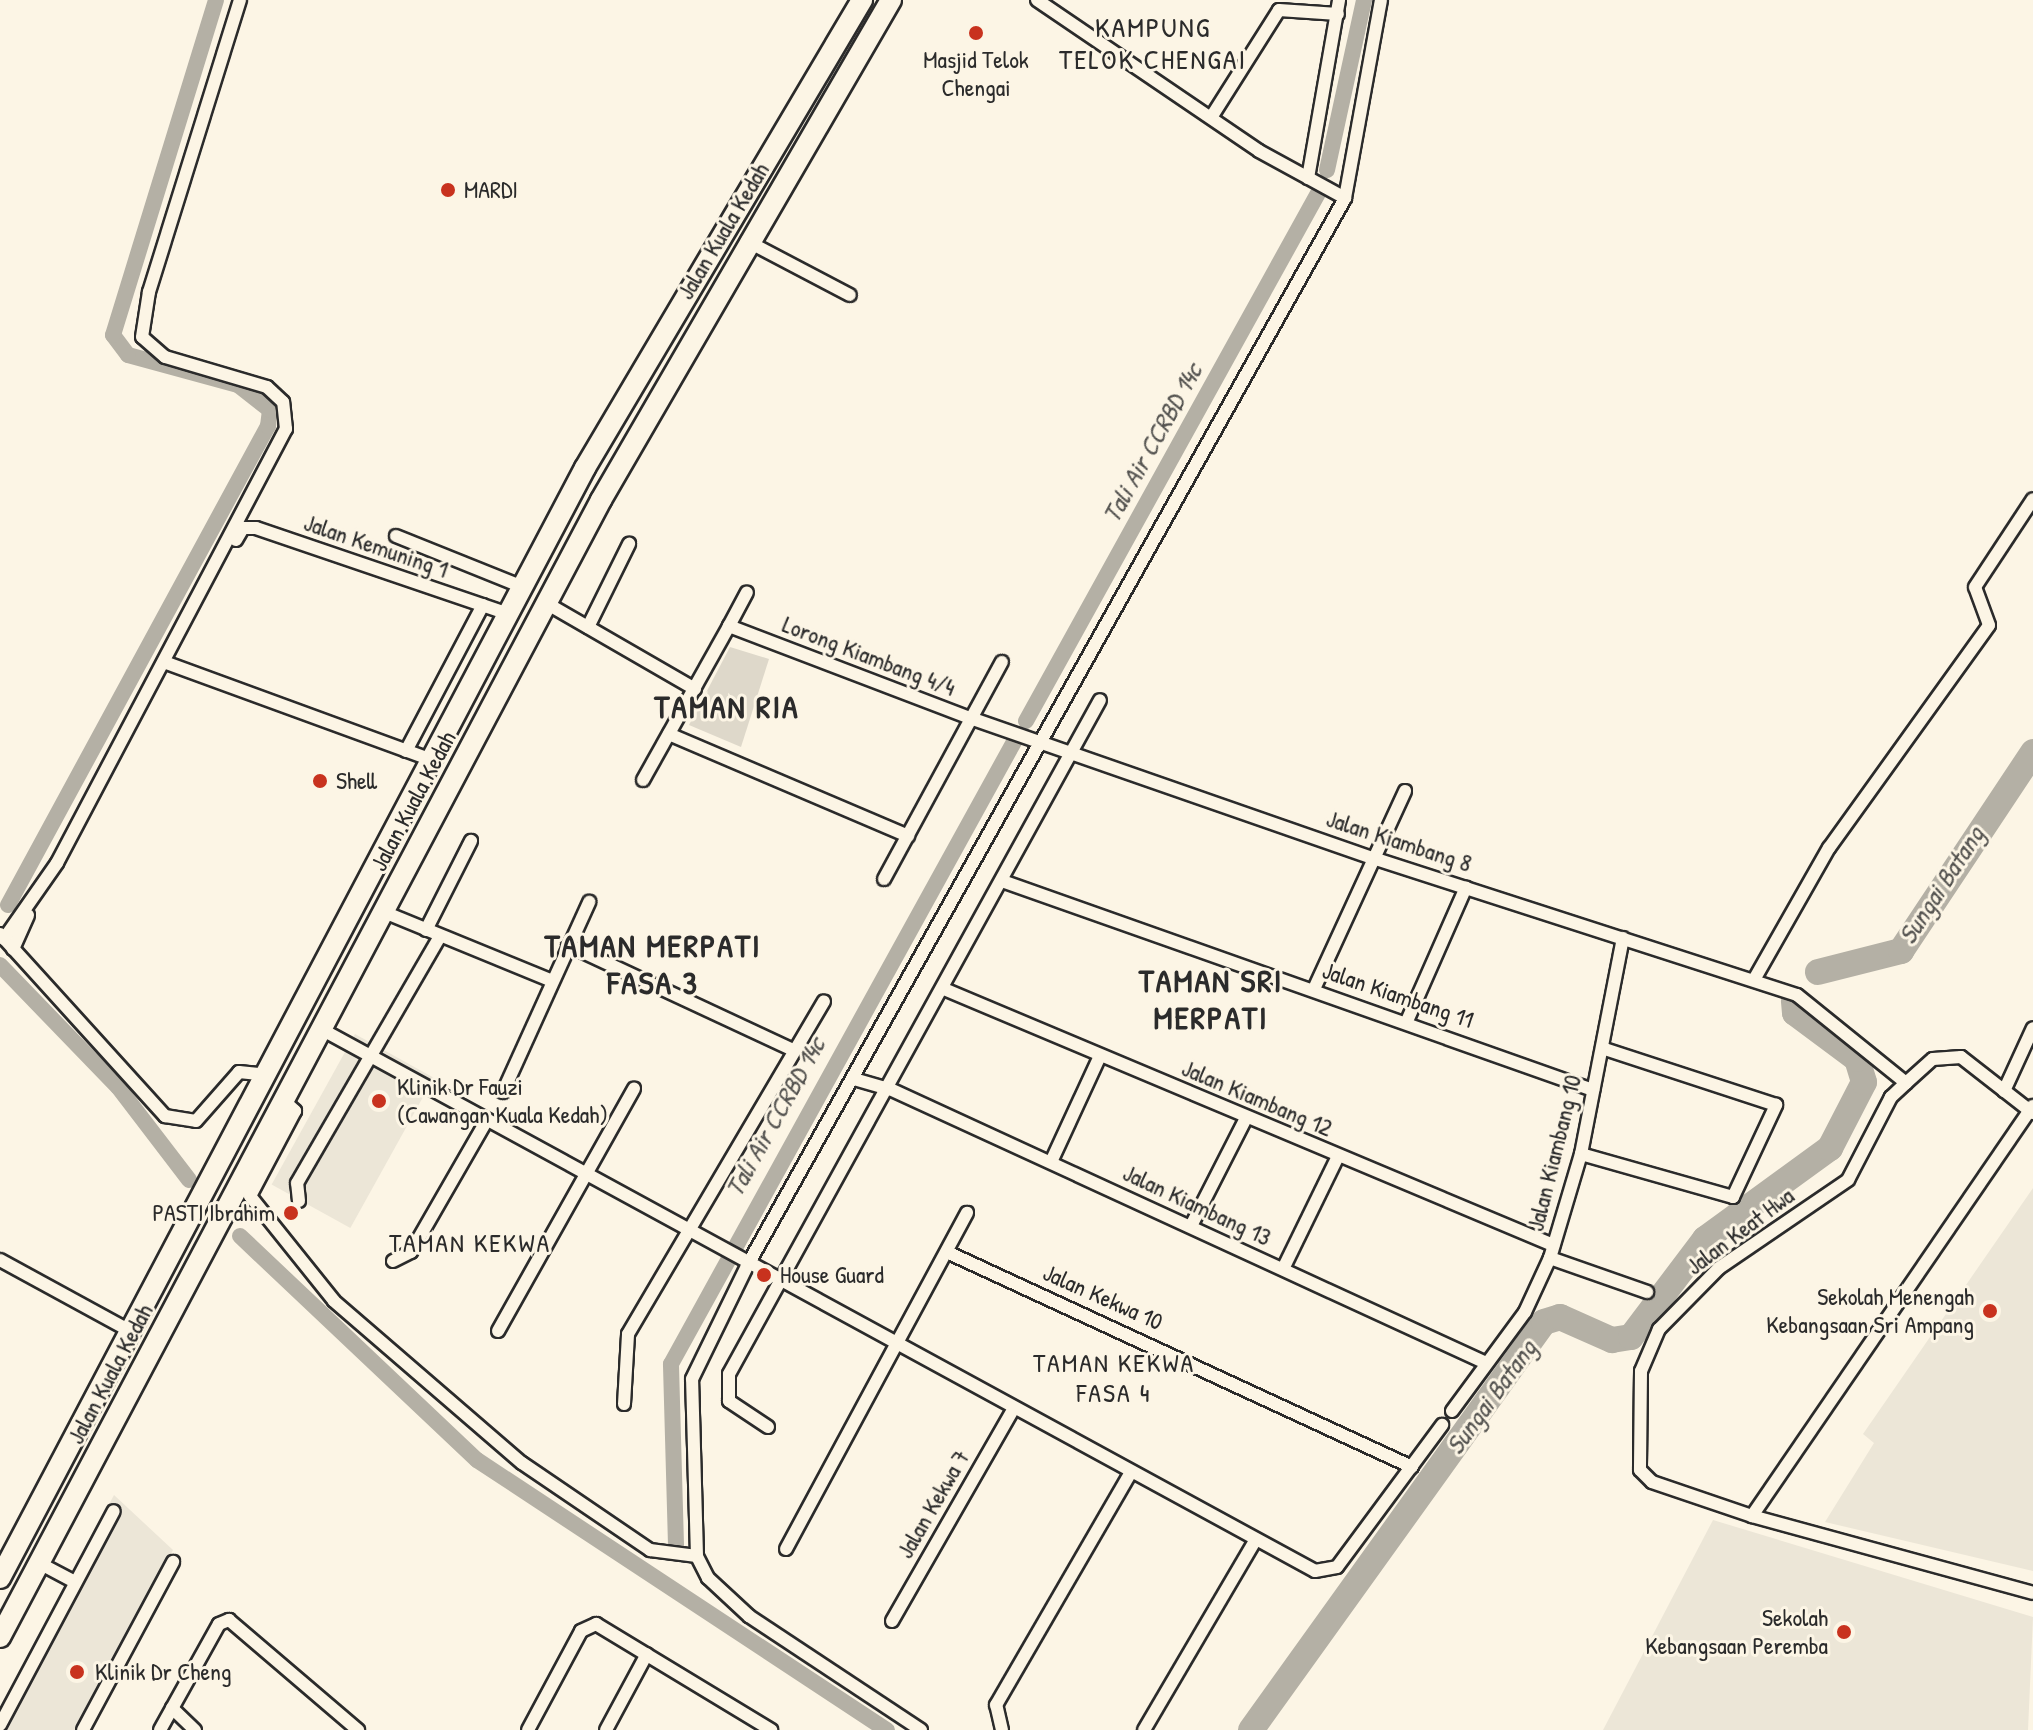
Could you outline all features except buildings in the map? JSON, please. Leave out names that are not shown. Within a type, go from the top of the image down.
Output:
[{"type":"main road","name":"Jalan Kuala Kedah","points":[[0,1578],[7,1549],[130,1331],[508,614],[658,338],[835,44],[865,0]]},
{"type":"main road","name":"Jalan Kuala Kedah","points":[[0,1637],[546,603],[747,241],[891,0]]},
{"type":"main road","points":[[414,792],[441,760],[529,601],[546,603]]},
{"type":"street","points":[[240,0],[149,292],[142,337],[165,357],[267,387],[283,402],[286,429],[28,912],[6,941],[165,1116],[196,1121],[239,1072],[266,1075]]},
{"type":"street","points":[[1037,0],[1308,178],[1345,198]]},
{"type":"street","points":[[1308,178],[1339,0]]},
{"type":"street","points":[[921,1730],[749,1616],[719,1591],[697,1556],[692,1379],[747,1266],[1043,743],[1345,198],[1381,0]]},
{"type":"street","points":[[1212,116],[1279,10],[1338,14]]},
{"type":"street","points":[[747,241],[821,273],[850,295]]},
{"type":"street","points":[[1755,978],[1769,944],[1829,848],[1989,625],[1975,587],[2033,499]]},
{"type":"street","name":"Jalan Kemuning 1","points":[[236,540],[243,528],[256,528],[508,614]]},
{"type":"street","points":[[396,536],[523,587]]},
{"type":"street","points":[[588,627],[629,544]]},
{"type":"street","points":[[643,780],[747,592]]},
{"type":"street","points":[[546,603],[695,689]]},
{"type":"street","points":[[406,751],[483,605]]},
{"type":"street","name":"Lorong Kiambang 4/4","points":[[729,626],[1012,733]]},
{"type":"street","points":[[164,662],[432,760]]},
{"type":"street","points":[[884,879],[1002,662]]},
{"type":"street","points":[[768,1427],[735,1408],[725,1390],[780,1284],[1005,882],[1100,700]]},
{"type":"street","name":"Jalan Kiambang 8","points":[[1012,733],[1376,859],[1774,985],[1797,995],[1906,1083]]},
{"type":"street","points":[[669,734],[908,836]]},
{"type":"street","points":[[1314,989],[1405,791]]},
{"type":"street","points":[[426,930],[471,841]]},
{"type":"street","name":"Jalan Kiambang 11","points":[[1005,882],[1407,1021],[1593,1090]]},
{"type":"street","points":[[1407,1021],[1466,887]]},
{"type":"street","points":[[503,1092],[550,980],[589,902]]},
{"type":"street","points":[[384,912],[550,980]]},
{"type":"street","points":[[299,1201],[297,1183],[440,936]]},
{"type":"street","name":"Jalan Kiambang 10","points":[[1452,1411],[1525,1312],[1552,1251],[1581,1154],[1623,938]]},
{"type":"street","points":[[568,945],[793,1050]]},
{"type":"street","name":"Jalan Kiambang 12","points":[[944,989],[1338,1156],[1647,1292]]},
{"type":"street","points":[[624,1404],[628,1334],[686,1229],[824,1001]]},
{"type":"street","points":[[2004,1091],[2033,1028]]},
{"type":"street","points":[[321,1029],[1130,1474],[1328,1574],[1442,1425]]},
{"type":"street","points":[[1581,1154],[1723,1198],[1741,1190],[1776,1105],[1602,1048]]},
{"type":"street","name":"Jalan Keat Hwa","points":[[2032,1110],[1961,1057],[1946,1055],[1920,1066],[1891,1097],[1848,1180],[1719,1268],[1646,1350],[1640,1470],[1652,1482],[1752,1516],[2033,1593]]},
{"type":"street","points":[[1051,1162],[1100,1056]]},
{"type":"street","name":"Jalan Kiambang 13","points":[[854,1079],[890,1089],[1486,1363]]},
{"type":"street","points":[[498,1331],[634,1089]]},
{"type":"street","points":[[284,1101],[295,1111],[250,1196],[334,1301],[522,1463],[650,1550],[697,1556]]},
{"type":"street","points":[[1752,1516],[2032,1110]]},
{"type":"street","points":[[1191,1226],[1246,1118]]},
{"type":"street","points":[[393,1261],[411,1252],[487,1120]]},
{"type":"street","points":[[1283,1269],[1338,1156]]},
{"type":"street","points":[[786,1549],[899,1346],[967,1213]]},
{"type":"street","name":"Jalan Kekwa 10","points":[[949,1253],[1412,1467]]},
{"type":"street","points":[[0,1260],[130,1331]]},
{"type":"street","name":"Jalan Kekwa 7","points":[[892,1621],[1013,1410]]},
{"type":"street","points":[[1002,1730],[996,1705],[1130,1474]]},
{"type":"street","points":[[0,1725],[114,1511]]},
{"type":"street","points":[[1144,1730],[1256,1539]]},
{"type":"street","points":[[83,1730],[173,1562]]},
{"type":"street","points":[[39,1563],[75,1582]]},
{"type":"street","points":[[160,1730],[219,1624],[229,1620],[358,1730]]},
{"type":"street","points":[[528,1730],[587,1625],[604,1626],[762,1728]]},
{"type":"street","points":[[606,1730],[647,1654]]},
{"type":"street","points":[[172,1708],[195,1730]]},
{"type":"shaded area","points":[[730,647],[769,659],[741,747],[689,725]]},
{"type":"shaded area","name":"TAMAN KEKWA","points":[[355,1034],[434,1078],[350,1228],[272,1184]]},
{"type":"shaded area","name":"Sekolah Menengah Kebangsaan Sri Ampang","points":[[2033,1188],[2033,1571],[1825,1522],[1874,1443],[1863,1434]]},
{"type":"shaded area","points":[[114,1495],[173,1550],[77,1730],[0,1730],[0,1708]]},
{"type":"shaded area","name":"Sekolah Kebangsaan Peremba","points":[[1713,1520],[2033,1617],[2028,1730],[1603,1730]]},
{"type":"waterway","points":[[8,905],[268,426],[270,410],[238,385],[128,355],[113,335],[216,0]]},
{"type":"waterway","name":"Tali Air CCRBD 14c","points":[[1327,170],[1364,0]]},
{"type":"waterway","name":"Tali Air CCRBD 14c","points":[[1026,721],[1321,188]]},
{"type":"waterway","name":"Tali Air CCRBD 14c","points":[[676,1545],[671,1364],[1015,740]]},
{"type":"waterway","name":"Sungai Batang","points":[[1818,972],[1901,951],[2033,752]]},
{"type":"waterway","points":[[0,965],[118,1087],[189,1180]]},
{"type":"waterway","name":"Sungai Batang","points":[[1251,1730],[1544,1322],[1560,1317],[1612,1340],[1631,1337],[1705,1239],[1830,1148],[1864,1082],[1857,1059],[1795,1013],[1794,1001]]},
{"type":"waterway","points":[[240,1236],[477,1460],[887,1730]]},
{"type":"place","name":"Masjid Telok Chengai","points":[[976,33]]},
{"type":"place","name":"MARDI","points":[[448,190]]},
{"type":"place","name":"Shell","points":[[320,781]]},
{"type":"place","name":"Klinik Dr Fauzi (Cawangan Kuala Kedah)","points":[[379,1101]]},
{"type":"place","name":"PASTI Ibrahim","points":[[291,1213]]},
{"type":"place","name":"House Guard","points":[[764,1275]]},
{"type":"place","name":"Sekolah Menengah Kebangsaan Sri Ampang","points":[[1990,1311]]},
{"type":"place","name":"Sekolah Kebangsaan Peremba","points":[[1844,1632]]},
{"type":"place","name":"Klinik Dr Cheng","points":[[77,1672]]},
{"type":"district","name":"KAMPUNG TELOK CHENGAI","points":[[1153,43]]},
{"type":"district","name":"TAMAN RIA","points":[[727,707]]},
{"type":"district","name":"TAMAN MERPATI FASA 3","points":[[653,966]]},
{"type":"district","name":"TAMAN SRI MERPATI","points":[[1211,1000]]},
{"type":"district","name":"TAMAN KEKWA","points":[[470,1243]]},
{"type":"district","name":"TAMAN KEKWA FASA 4","points":[[1114,1378]]}]
